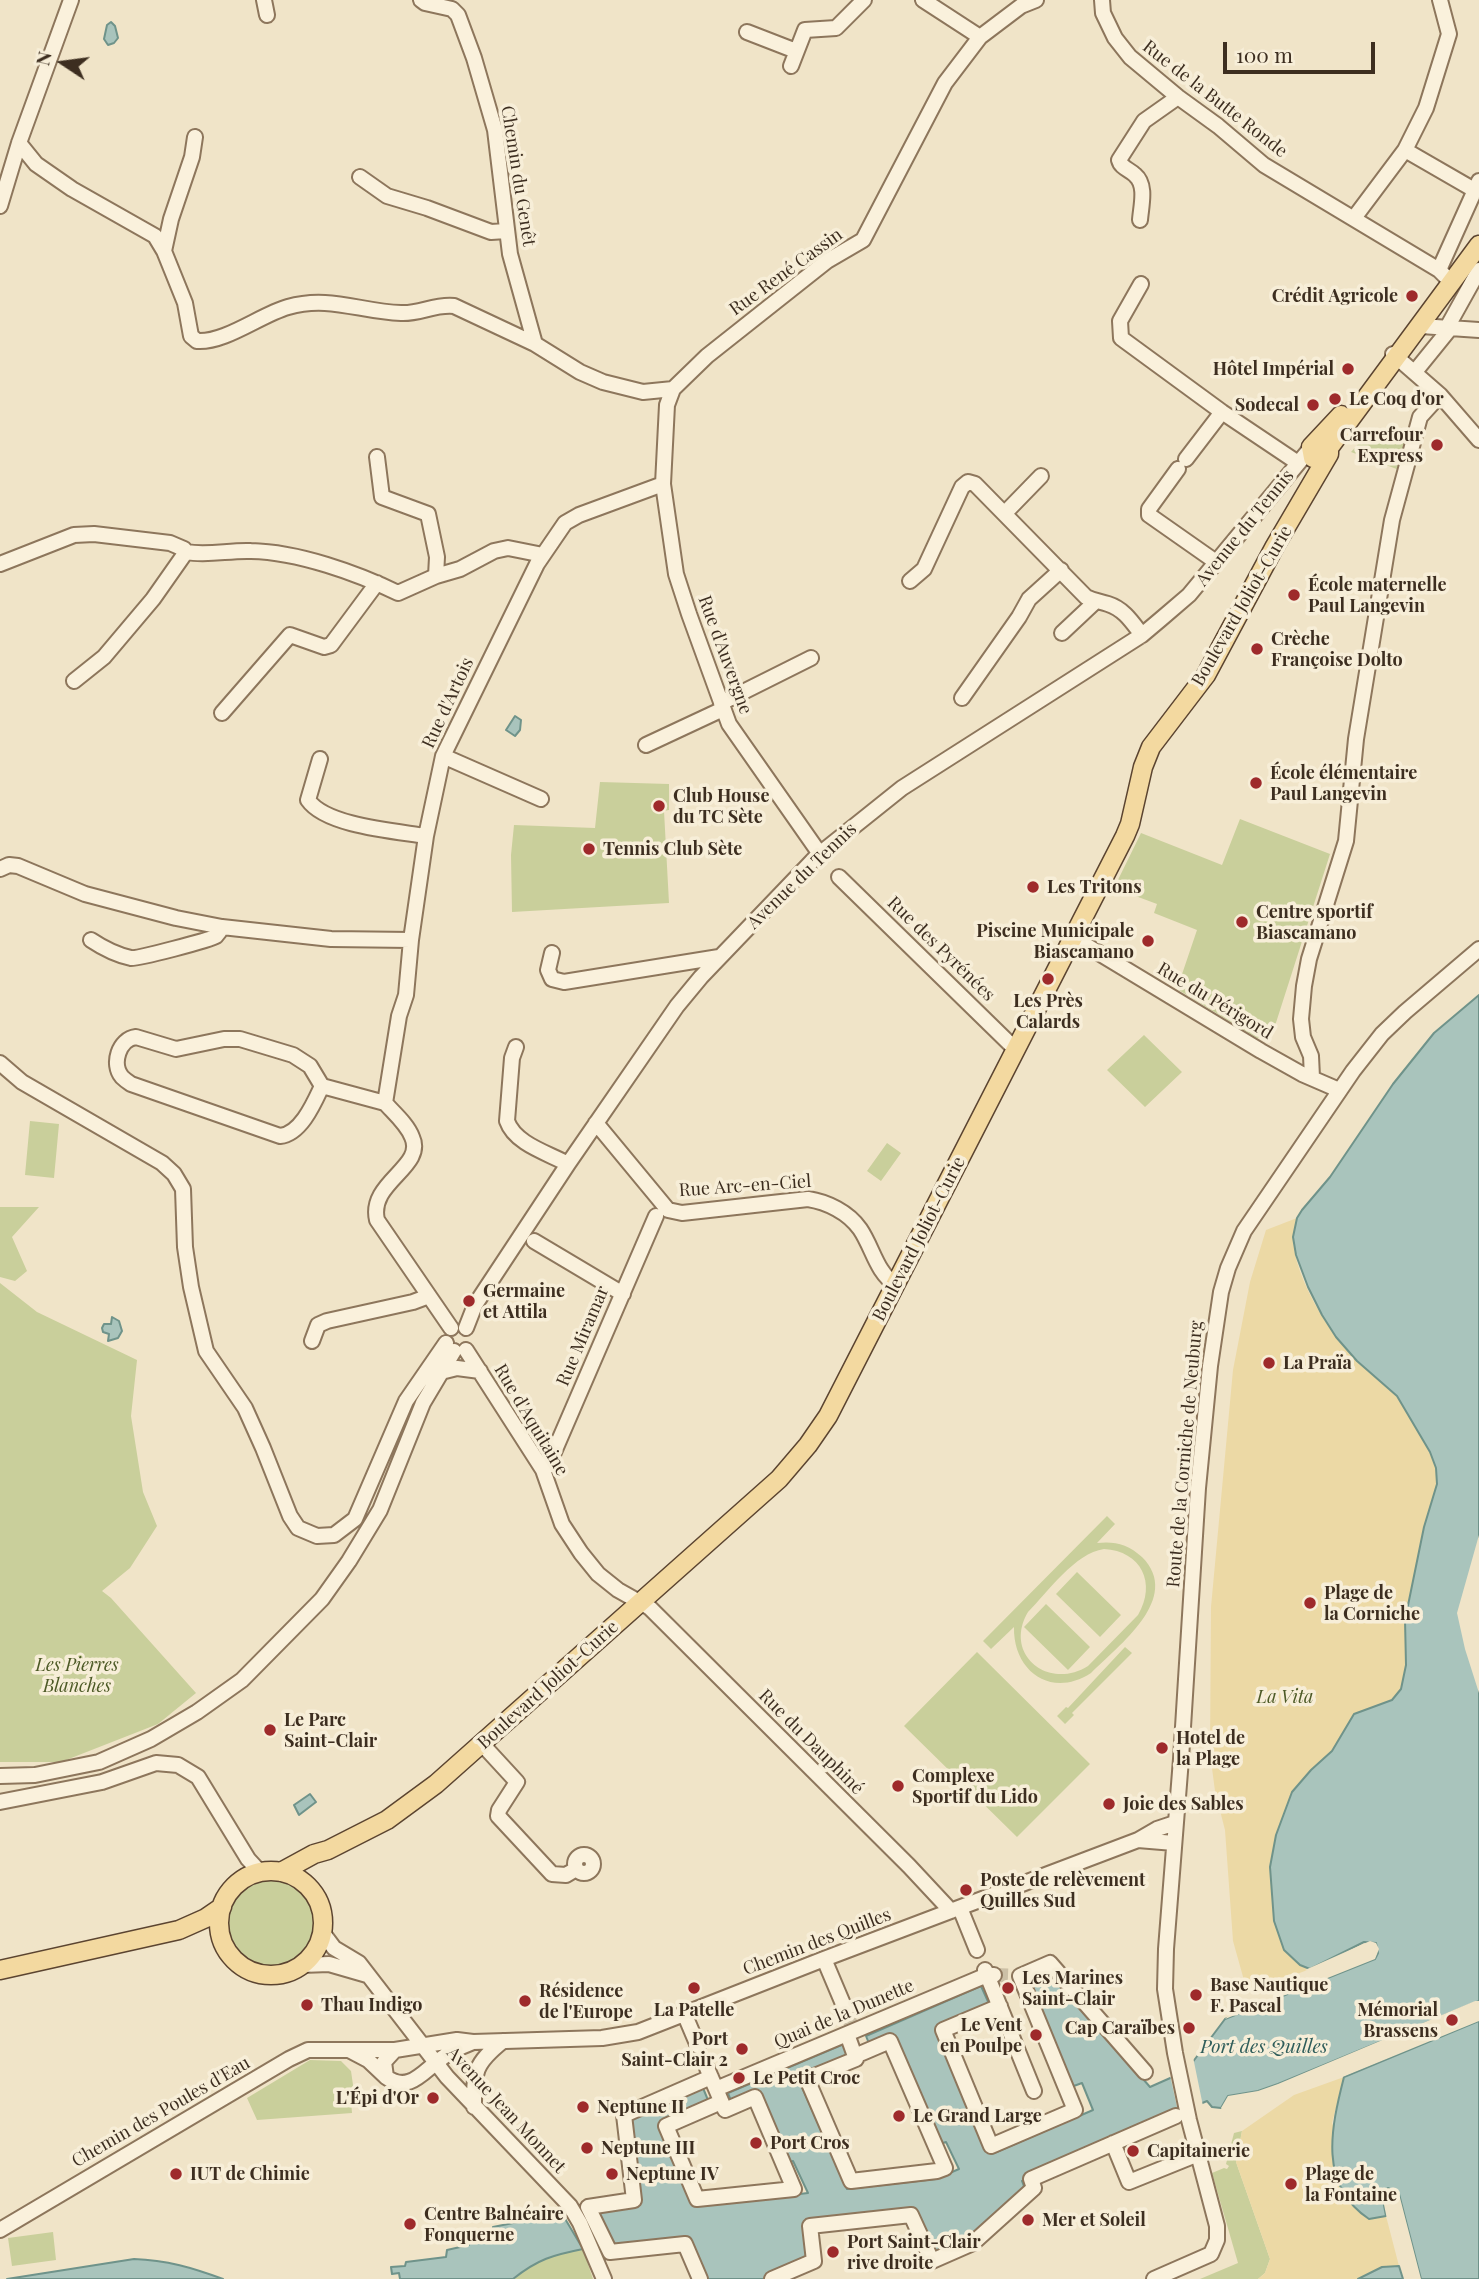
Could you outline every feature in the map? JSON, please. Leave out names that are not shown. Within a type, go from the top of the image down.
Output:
[{"type":"main road","points":[[1460,273],[1479,234]]},
{"type":"main road","points":[[1460,273],[1479,245]]},
{"type":"main road","name":"Avenue du Tennis","points":[[1316,457],[1392,356],[1460,273]]},
{"type":"main road","name":"Boulevard Joliot-Curie","points":[[281,1872],[405,1808],[482,1744],[779,1479],[808,1445],[828,1416],[1074,938],[1130,824],[1140,778],[1152,747],[1206,675],[1275,546],[1316,457]]},
{"type":"main road","points":[[311,1890],[318,1862],[328,1850]]},
{"type":"main road","points":[[260,1872],[281,1872],[292,1876],[311,1890],[321,1910],[322,1932],[311,1956],[302,1965],[280,1975],[257,1973],[236,1962],[223,1943],[219,1931],[222,1907],[226,1897],[240,1881],[260,1872]]},
{"type":"main road","points":[[0,1970],[179,1930],[206,1918],[222,1907]]},
{"type":"main road","points":[[179,1930],[205,1933],[223,1943]]},
{"type":"street","points":[[0,206],[19,143],[71,0]]},
{"type":"street","points":[[264,0],[267,15]]},
{"type":"street","name":"Chemin du Genêt","points":[[421,0],[425,4],[452,9],[458,15],[474,58],[495,130],[506,231],[535,344]]},
{"type":"street","points":[[790,66],[805,30],[836,28],[864,0]]},
{"type":"street","points":[[923,0],[980,37]]},
{"type":"street","name":"Rue René Cassin","points":[[673,389],[707,356],[772,302],[827,261],[863,240],[945,83],[980,37],[1021,6],[1037,0]]},
{"type":"street","name":"Rue de la Butte Ronde","points":[[1102,0],[1103,13],[1115,38],[1130,57],[1264,165],[1354,218],[1460,273]]},
{"type":"street","points":[[1354,218],[1405,150],[1426,108],[1449,34],[1440,0]]},
{"type":"street","points":[[747,32],[796,51]]},
{"type":"street","points":[[1140,220],[1141,184],[1119,160],[1144,121],[1178,97]]},
{"type":"street","points":[[164,251],[192,157],[195,137]]},
{"type":"street","points":[[19,143],[36,164],[72,189],[155,236],[185,303],[191,335],[197,341],[203,342],[225,335],[288,307],[327,302],[404,314],[440,305],[454,306],[535,344],[580,372],[603,382],[643,392],[673,389],[667,405],[663,484]]},
{"type":"street","points":[[1405,150],[1477,186],[1448,328],[1418,368]]},
{"type":"street","points":[[360,177],[387,196],[491,232],[506,231]]},
{"type":"street","points":[[1141,284],[1120,321],[1121,338],[1222,412],[1316,457]]},
{"type":"street","points":[[1421,319],[1479,330]]},
{"type":"street","points":[[1392,356],[1440,395],[1479,440]]},
{"type":"street","points":[[1312,1077],[1311,1056],[1303,1037],[1301,1019],[1309,959],[1346,841],[1356,738],[1392,520],[1420,417],[1440,395]]},
{"type":"street","points":[[1216,562],[1149,515],[1149,509],[1222,412]]},
{"type":"street","points":[[377,457],[382,497],[428,514],[437,556],[436,576]]},
{"type":"street","name":"Avenue du Tennis","points":[[455,1348],[446,1335],[458,1328],[475,1305],[677,1006],[719,957],[820,854],[902,788],[1142,635],[1189,595],[1216,562],[1316,457]]},
{"type":"street","points":[[1009,508],[1041,476]]},
{"type":"street","points":[[910,581],[924,569],[962,487],[968,482],[1009,508],[1086,597],[1123,612],[1142,635]]},
{"type":"street","name":"Rue d'Artois","points":[[385,1103],[399,1016],[406,995],[426,836],[443,756],[542,555],[565,523],[579,515],[663,484]]},
{"type":"street","name":"Rue d'Auvergne","points":[[663,484],[676,574],[722,706],[740,743],[820,854]]},
{"type":"street","points":[[0,564],[74,535],[94,534],[170,543],[186,552],[200,555],[252,551],[310,560],[398,593],[436,576],[460,569],[494,551],[508,548],[542,555]]},
{"type":"street","points":[[74,681],[104,657],[153,598],[186,552]]},
{"type":"street","points":[[962,698],[1029,599],[1061,570]]},
{"type":"street","points":[[222,713],[290,635],[324,647],[331,645],[377,583]]},
{"type":"street","points":[[1062,633],[1095,602]]},
{"type":"street","points":[[646,745],[811,657]]},
{"type":"street","points":[[443,756],[541,799]]},
{"type":"street","points":[[320,759],[308,800],[314,808],[342,821],[426,836]]},
{"type":"street","points":[[0,869],[9,864],[18,866],[85,894],[222,927],[331,939],[411,940]]},
{"type":"street","name":"Rue des Pyrénées","points":[[839,877],[1017,1048]]},
{"type":"street","points":[[91,940],[132,958],[143,957],[201,942],[217,935],[222,927]]},
{"type":"street","name":"Rue du Périgord","points":[[1074,938],[1261,1051],[1302,1074],[1339,1090]]},
{"type":"street","name":"Route de la Corniche de Neuburg","points":[[1154,2279],[1211,2254],[1217,2240],[1217,2226],[1183,2118],[1165,1989],[1198,1488],[1210,1366],[1221,1292],[1244,1231],[1339,1090],[1382,1034],[1479,949]]},
{"type":"street","points":[[552,953],[548,971],[552,979],[564,982],[719,957]]},
{"type":"street","points":[[0,1063],[22,1083],[162,1163],[174,1174],[183,1189],[185,1244],[191,1287],[206,1351],[244,1408],[263,1448],[289,1516],[298,1528],[317,1536],[334,1535],[355,1519],[405,1401],[455,1348],[470,1344],[471,1337],[458,1328],[429,1296],[377,1220],[374,1209],[381,1194],[414,1155],[412,1134],[385,1103],[322,1086],[310,1066],[293,1055],[240,1039],[224,1039],[176,1049],[136,1037],[124,1042],[118,1054],[117,1068],[122,1077],[131,1084],[281,1136],[295,1130],[322,1086]]},
{"type":"street","points":[[516,1047],[512,1058],[507,1121],[511,1131],[518,1138],[568,1164]]},
{"type":"street","name":"Rue Arc-en-Ciel","points":[[596,1123],[668,1209],[682,1213],[808,1199],[826,1202],[859,1228],[886,1278],[896,1285]]},
{"type":"street","name":"Rue Miramar","points":[[543,1470],[548,1466],[656,1216]]},
{"type":"street","points":[[534,1241],[623,1294]]},
{"type":"street","points":[[312,1342],[318,1325],[327,1321],[429,1296]]},
{"type":"street","points":[[0,1776],[35,1775],[99,1762],[151,1739],[197,1712],[242,1680],[322,1599],[349,1561],[380,1510],[423,1403],[455,1348]]},
{"type":"street","name":"Rue d'Aquitaine","points":[[455,1348],[480,1371],[543,1470],[562,1524],[580,1553],[608,1582],[641,1602]]},
{"type":"street","points":[[441,1372],[457,1368],[480,1371]]},
{"type":"street","name":"Rue du Dauphiné","points":[[641,1602],[955,1910]]},
{"type":"street","points":[[482,1744],[517,1782],[498,1816],[552,1874],[566,1875],[576,1869]]},
{"type":"street","points":[[0,1802],[102,1782],[156,1763],[178,1765],[198,1777],[248,1859],[260,1872]]},
{"type":"street","name":"Chemin des Quilles","points":[[421,2045],[457,2040],[473,2042],[603,2038],[629,2034],[1138,1840],[1175,1822]]},
{"type":"street","name":"Chemin des Quilles","points":[[1138,1840],[1174,1843]]},
{"type":"street","points":[[955,1910],[977,1950]]},
{"type":"street","name":"Avenue Jean Monnet","points":[[322,1932],[334,1948],[359,1964],[435,2063],[570,2206],[604,2279]]},
{"type":"street","points":[[824,1959],[865,2059],[890,2041],[945,2168],[851,2181],[807,2079],[856,2059],[849,2025]]},
{"type":"street","points":[[1034,2091],[1000,2006],[943,2030],[991,2146],[1075,2110],[1020,1976],[1050,1963],[1145,2072]]},
{"type":"street","points":[[302,1965],[328,1964],[367,1975]]},
{"type":"street","name":"Quai de la Dunette","points":[[716,2089],[849,2025],[988,1973],[1000,2006]]},
{"type":"street","points":[[684,2013],[698,2046]]},
{"type":"street","points":[[474,2107],[475,2072],[488,2053],[503,2041]]},
{"type":"street","name":"Chemin des Quilles","points":[[435,2063],[456,2048],[473,2042]]},
{"type":"street","name":"Chemin des Poules d'Eau","points":[[0,2230],[308,2050],[395,2050],[421,2045]]},
{"type":"street","points":[[349,2050],[368,2060],[386,2077],[399,2082],[418,2079],[435,2063]]},
{"type":"street","points":[[386,2077],[384,2063],[395,2050]]},
{"type":"street","points":[[700,2279],[685,2244],[610,2252],[588,2207],[634,2200],[624,2115],[716,2089],[755,2097],[794,2189],[697,2199],[666,2126],[716,2089]]},
{"type":"street","points":[[772,2279],[814,2261],[810,2226],[911,2215],[932,2261],[973,2243],[1034,2189],[1031,2179],[1113,2143],[1183,2118]]},
{"type":"street","points":[[1113,2143],[1129,2182],[1191,2157]]},
{"type":"green space","points":[[1371,430],[1408,443],[1402,471],[1351,452]]},
{"type":"green space","name":"Tennis Club Sète","points":[[600,782],[669,784],[669,810],[664,811],[669,903],[512,912],[511,855],[514,825],[595,828]]},
{"type":"green space","name":"Centre sportif Biascamano","points":[[1240,819],[1330,854],[1273,1032],[1257,1038],[1177,989],[1197,930],[1154,913],[1157,904],[1114,888],[1141,833],[1222,865]]},
{"type":"green space","points":[[1144,1035],[1182,1072],[1145,1107],[1107,1070]]},
{"type":"green space","points":[[30,1121],[59,1124],[54,1178],[25,1175]]},
{"type":"green space","points":[[887,1143],[901,1153],[881,1181],[867,1171]]},
{"type":"green space","points":[[0,1207],[39,1207],[12,1237],[27,1271],[15,1281],[0,1277]]},
{"type":"green space","name":"Les Pierres Blanches","points":[[0,1283],[37,1312],[137,1360],[131,1416],[143,1492],[157,1526],[130,1568],[102,1591],[196,1693],[158,1724],[61,1762],[0,1762]]},
{"type":"green space","points":[[1107,1516],[1115,1524],[1097,1543],[1126,1546],[1142,1557],[1153,1573],[1155,1589],[1151,1605],[1142,1620],[1091,1673],[1076,1680],[1062,1683],[1049,1681],[1027,1668],[1015,1643],[1014,1627],[991,1649],[983,1641]],"holes":[[[1104,1549],[1117,1551],[1136,1562],[1142,1571],[1146,1591],[1138,1615],[1088,1666],[1073,1673],[1058,1674],[1045,1671],[1034,1664],[1025,1654],[1021,1642],[1022,1627],[1028,1612],[1072,1565],[1093,1552]]]},
{"type":"green space","points":[[1077,1572],[1121,1615],[1100,1637],[1056,1594]]},
{"type":"green space","points":[[1046,1604],[1090,1647],[1068,1670],[1024,1627]]},
{"type":"green space","points":[[1125,1647],[1132,1653],[1072,1713],[1074,1715],[1065,1724],[1057,1716],[1068,1708]]},
{"type":"green space","points":[[977,1652],[1090,1764],[1017,1837],[904,1726]]},
{"type":"green space","points":[[270,1877],[288,1881],[302,1891],[312,1905],[316,1923],[312,1941],[302,1955],[288,1965],[270,1969],[252,1965],[238,1955],[228,1941],[224,1923],[228,1905],[238,1891],[252,1881]]},
{"type":"green space","points":[[310,2060],[341,2061],[351,2071],[355,2099],[351,2101],[352,2113],[257,2120],[247,2098]]},
{"type":"green space","points":[[1242,2131],[1236,2162],[1270,2259],[1265,2273],[1258,2279],[1200,2279],[1238,2263],[1212,2173],[1227,2169],[1234,2133]]},
{"type":"green space","points":[[53,2232],[56,2260],[12,2266],[8,2238]]},
{"type":"green space","points":[[583,2249],[593,2279],[513,2279],[546,2259]]},
{"type":"sand","name":"Plage de la Corniche","points":[[1297,1218],[1293,1236],[1295,1255],[1315,1304],[1346,1349],[1392,1391],[1410,1414],[1429,1449],[1437,1482],[1405,1619],[1406,1666],[1401,1689],[1392,1700],[1354,1714],[1332,1751],[1292,1792],[1276,1835],[1270,1867],[1300,1965],[1310,1969],[1247,1991],[1233,1941],[1225,1830],[1215,1791],[1210,1753],[1211,1607],[1233,1370],[1250,1282],[1266,1230]]},
{"type":"sand","name":"Plage de la Fontaine","points":[[1344,2077],[1332,2123],[1369,2218],[1386,2216],[1399,2266],[1382,2267],[1358,2279],[1258,2279],[1265,2273],[1270,2259],[1236,2162],[1242,2131],[1294,2095]]},
{"type":"water","points":[[111,22],[118,38],[108,45],[104,39],[107,25]]},
{"type":"water","points":[[515,716],[521,720],[520,730],[515,736],[506,730]]},
{"type":"water","name":"Port des Quilles","points":[[1479,995],[1479,2001],[1278,2084],[1258,2091],[1228,2096],[1221,2108],[1212,2107],[1207,2101],[1022,2181],[1025,2189],[972,2236],[931,2254],[910,2210],[803,2223],[807,2262],[765,2279],[703,2279],[687,2239],[611,2250],[594,2211],[640,2204],[630,2119],[703,2088],[710,2105],[663,2125],[700,2206],[808,2193],[793,2161],[785,2164],[754,2094],[732,2103],[728,2093],[844,2044],[848,2054],[798,2078],[847,2189],[936,2179],[959,2169],[946,2142],[937,2145],[892,2038],[870,2046],[866,2036],[981,1986],[990,2006],[939,2029],[992,2154],[1093,2110],[1082,2083],[1071,2087],[1026,1984],[1050,1972],[1150,2087],[1186,2071],[1225,2019],[1375,1959],[1378,1953],[1376,1943],[1364,1942],[1310,1969],[1300,1965],[1284,1950],[1274,1921],[1270,1867],[1276,1835],[1292,1792],[1332,1751],[1354,1714],[1392,1700],[1401,1689],[1406,1665],[1405,1620],[1424,1527],[1437,1484],[1436,1468],[1430,1452],[1397,1396],[1357,1361],[1336,1337],[1322,1315],[1296,1255],[1293,1237],[1297,1218],[1302,1210],[1330,1177],[1393,1084],[1434,1033]]},
{"type":"water","points":[[112,1317],[119,1321],[122,1331],[118,1338],[108,1341],[109,1334],[103,1332],[102,1328],[104,1324],[111,1324]]},
{"type":"water","points":[[310,1794],[316,1802],[299,1815],[294,1805]]},
{"type":"water","points":[[1479,2021],[1479,2279],[1421,2279],[1399,2194],[1388,2188],[1382,2195],[1386,2216],[1369,2219],[1353,2205],[1342,2190],[1335,2173],[1332,2154],[1339,2096],[1344,2077]]},
{"type":"water","points":[[564,2217],[583,2249],[546,2259],[513,2279],[400,2279],[399,2273],[392,2274],[391,2267],[405,2266],[406,2262],[446,2257],[447,2250],[469,2245],[469,2237],[494,2234],[493,2227]]},
{"type":"water","points":[[134,2259],[180,2265],[223,2279],[7,2279]]},
{"type":"water","points":[[1399,2266],[1403,2279],[1358,2279],[1382,2267]]},
{"type":"pier","points":[[1479,1535],[1479,1693],[1457,1613]]},
{"type":"pier","points":[[1370,1941],[1376,1943],[1379,1949],[1375,1959],[1225,2019],[1230,2014],[1372,1956],[1375,1949],[1365,1945],[1311,1972],[1305,1970]]},
{"type":"pier","points":[[1479,2001],[1479,2004],[1279,2087],[1230,2099],[1223,2111],[1221,2108],[1228,2096],[1258,2091],[1278,2084]]},
{"type":"pier","points":[[1479,2017],[1479,2021],[1340,2078],[1343,2074]]},
{"type":"pier","points":[[1193,2057],[1203,2106],[1179,2116],[1170,2075],[1184,2068]]},
{"type":"pier","points":[[1388,2188],[1399,2194],[1421,2279],[1418,2279],[1396,2197],[1389,2192],[1386,2196],[1390,2215],[1387,2219],[1382,2195]]},
{"type":"tunnel","points":[[994,1975],[1020,1976]]},
{"type":"tunnel","points":[[846,2011],[851,2024]]},
{"type":"tunnel","points":[[698,2046],[707,2068]]},
{"type":"place","name":"Crédit Agricole","points":[[1412,296]]},
{"type":"place","name":"Hôtel Impérial","points":[[1348,369]]},
{"type":"place","name":"Le Coq d'or","points":[[1335,399]]},
{"type":"place","name":"Sodecal","points":[[1313,405]]},
{"type":"place","name":"Carrefour Express","points":[[1437,445]]},
{"type":"place","name":"École maternelle Paul Langevin","points":[[1294,595]]},
{"type":"place","name":"Crèche Françoise Dolto","points":[[1257,649]]},
{"type":"place","name":"École élémentaire Paul Langevin","points":[[1256,783]]},
{"type":"place","name":"Club House du TC Sète","points":[[659,806]]},
{"type":"place","name":"Tennis Club Sète","points":[[589,849]]},
{"type":"place","name":"Les Tritons","points":[[1033,887]]},
{"type":"place","name":"Centre sportif Biascamano","points":[[1242,922]]},
{"type":"place","name":"Piscine Municipale Biascamano","points":[[1148,941]]},
{"type":"place","name":"Les Près Calards","points":[[1048,979]]},
{"type":"place","name":"Germaine et Attila","points":[[469,1301]]},
{"type":"place","name":"La Praïa","points":[[1269,1363]]},
{"type":"place","name":"Plage de la Corniche","points":[[1310,1603]]},
{"type":"place","name":"Le Parc Saint-Clair","points":[[270,1730]]},
{"type":"place","name":"Hotel de la Plage","points":[[1162,1748]]},
{"type":"place","name":"Complexe Sportif du Lido","points":[[898,1786]]},
{"type":"place","name":"Joie des Sables","points":[[1109,1804]]},
{"type":"place","name":"Poste de relèvement Quilles Sud","points":[[966,1890]]},
{"type":"place","name":"La Patelle","points":[[694,1988]]},
{"type":"place","name":"Les Marines Saint-Clair","points":[[1008,1988]]},
{"type":"place","name":"Base Nautique F. Pascal","points":[[1196,1995]]},
{"type":"place","name":"Résidence de l'Europe","points":[[525,2001]]},
{"type":"place","name":"Thau Indigo","points":[[307,2005]]},
{"type":"place","name":"Mémorial Brassens","points":[[1452,2020]]},
{"type":"place","name":"Cap Caraïbes","points":[[1189,2028]]},
{"type":"place","name":"Le Vent en Poulpe","points":[[1036,2035]]},
{"type":"place","name":"Port Saint-Clair 2","points":[[742,2049]]},
{"type":"place","name":"Le Petit Croc","points":[[739,2078]]},
{"type":"place","name":"L'Épi d'Or","points":[[433,2098]]},
{"type":"place","name":"Neptune II","points":[[583,2107]]},
{"type":"place","name":"Le Grand Large","points":[[899,2116]]},
{"type":"place","name":"Port Cros","points":[[756,2143]]},
{"type":"place","name":"Neptune III","points":[[587,2148]]},
{"type":"place","name":"Capitainerie","points":[[1133,2151]]},
{"type":"place","name":"IUT de Chimie","points":[[176,2174]]},
{"type":"place","name":"Neptune IV","points":[[612,2174]]},
{"type":"place","name":"Plage de la Fontaine","points":[[1291,2184]]},
{"type":"place","name":"Mer et Soleil","points":[[1028,2220]]},
{"type":"place","name":"Centre Balnéaire Fonquerne","points":[[410,2224]]},
{"type":"place","name":"Port Saint-Clair rive droite","points":[[833,2252]]},
{"type":"park label","name":"La Vita","points":[[1285,1697]]}]
